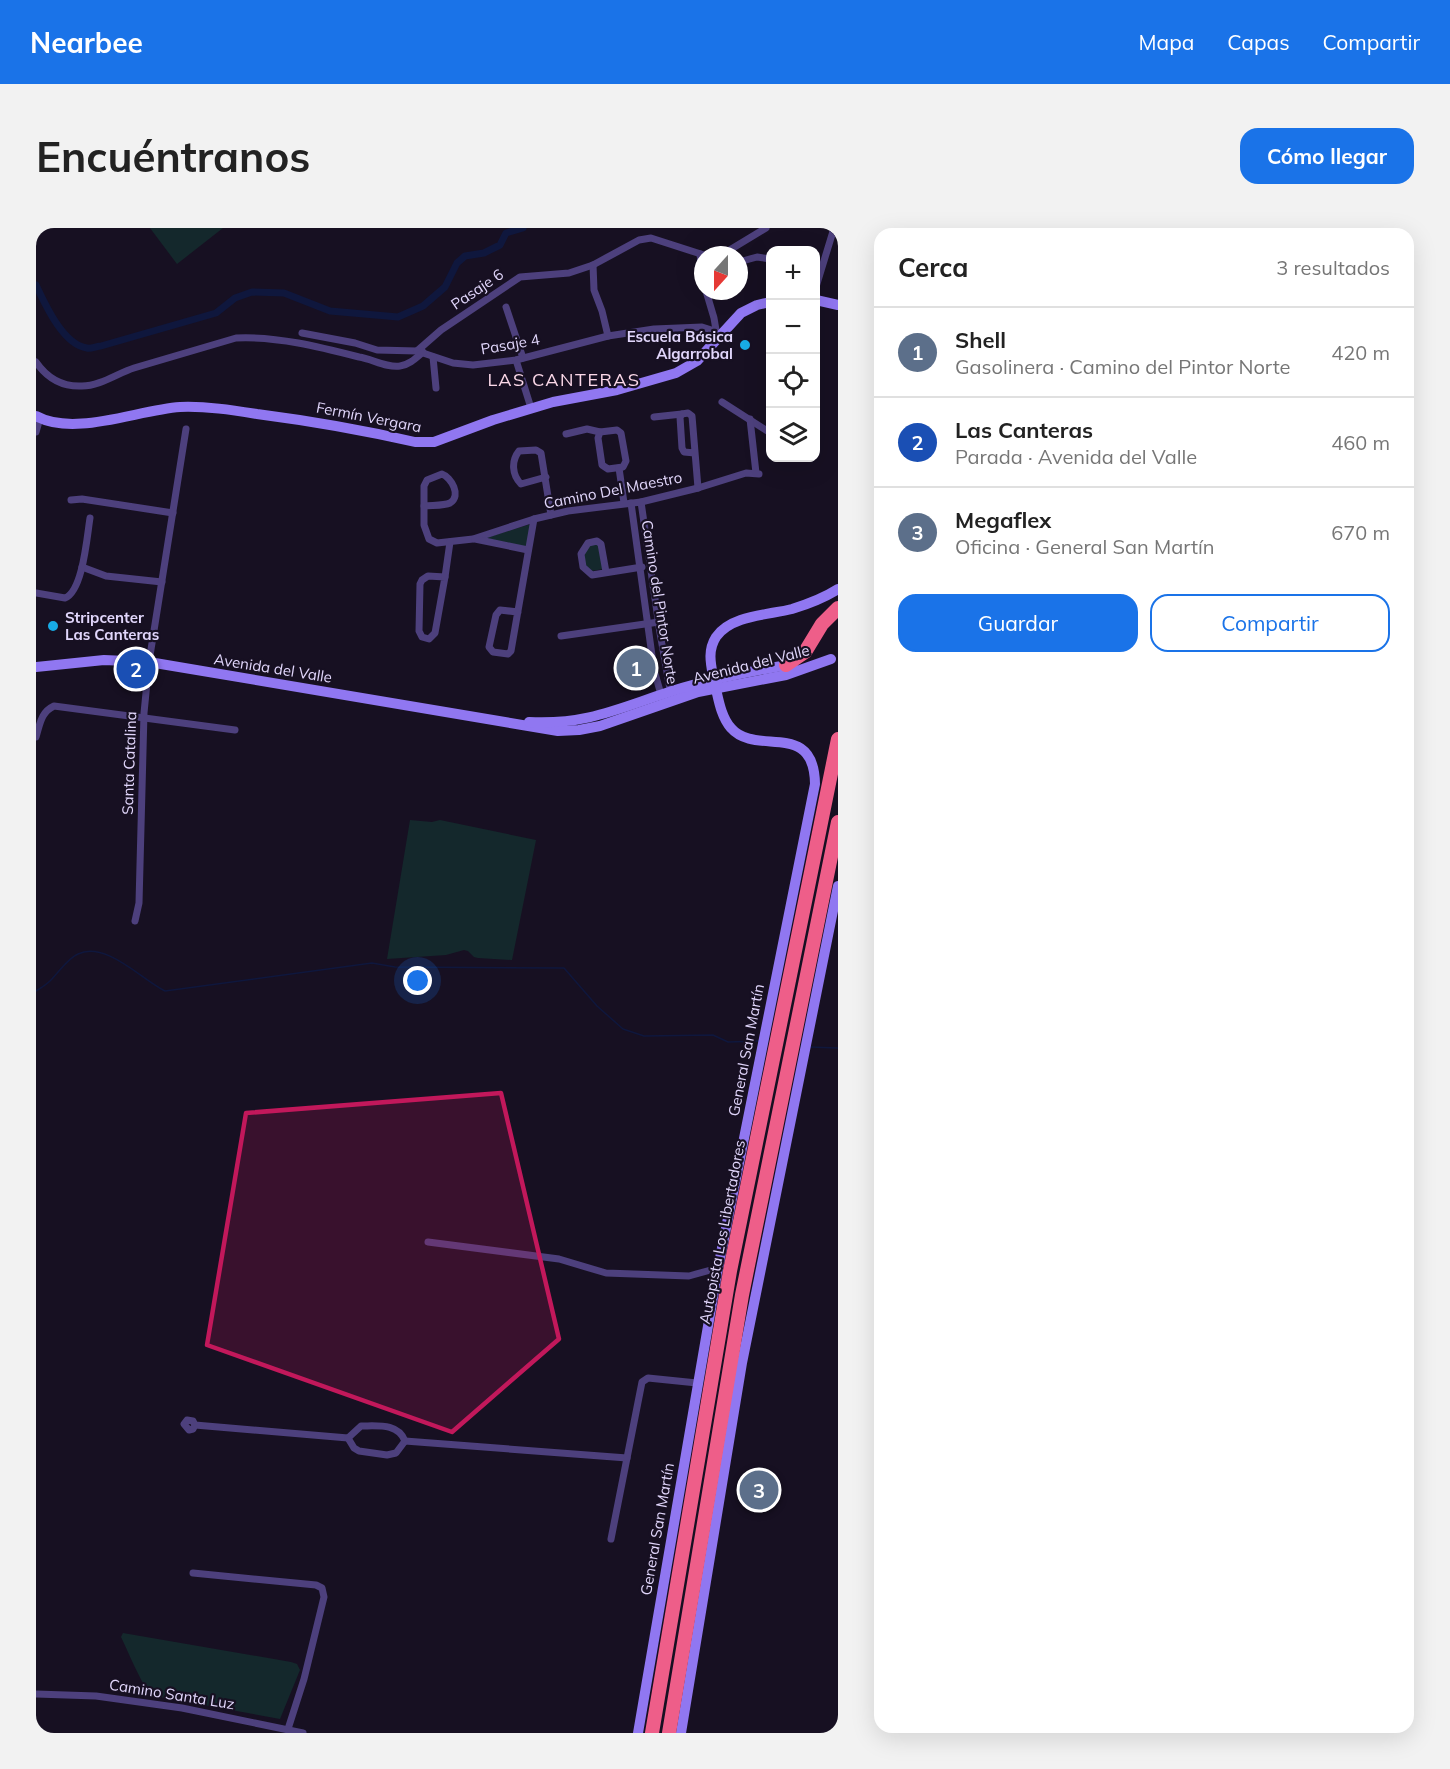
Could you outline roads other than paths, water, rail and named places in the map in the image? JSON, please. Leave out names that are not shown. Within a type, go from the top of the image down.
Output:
[{"type":"highway","points":[[786,665],[805,652],[822,624],[838,608]]},
{"type":"highway","name":"Autopista Los Libertadores","points":[[652,1733],[765,1062],[838,739]]},
{"type":"highway","name":"Autopista Los Libertadores","points":[[669,1733],[740,1304],[795,1066],[838,822]]},
{"type":"street","points":[[736,246],[765,228]]},
{"type":"street","points":[[820,269],[834,228]]},
{"type":"street","name":"Pasaje 6","points":[[36,362],[49,378],[63,384],[90,385],[132,369],[236,338],[250,337],[300,344],[396,367],[407,365],[441,330],[520,277],[569,273],[593,265],[639,240],[651,238],[694,252]]},
{"type":"street","points":[[748,260],[757,257],[766,258]]},
{"type":"street","points":[[593,265],[594,290],[608,336]]},
{"type":"street","points":[[709,300],[718,332]]},
{"type":"street","points":[[820,301],[838,305]]},
{"type":"street","name":"Fermín Vergara","points":[[38,417],[54,423],[78,424],[168,408],[206,407],[327,423],[426,443],[563,399],[617,390],[676,373],[696,361],[718,332],[744,310],[766,303]]},
{"type":"street","points":[[506,307],[531,408]]},
{"type":"street","name":"Pasaje 4","points":[[420,352],[453,363],[473,365],[520,359],[608,336],[654,329],[692,327],[718,332]]},
{"type":"street","points":[[302,333],[355,343],[377,350],[420,352]]},
{"type":"street","points":[[434,357],[436,388]]},
{"type":"street","points":[[722,402],[766,430]]},
{"type":"street","points":[[654,417],[688,413],[692,416],[698,488]]},
{"type":"street","points":[[682,414],[680,417],[682,448],[684,452],[695,453]]},
{"type":"street","points":[[36,432],[38,417]]},
{"type":"street","name":"Camino Del Maestro","points":[[450,542],[473,539],[551,515],[641,502],[746,473],[757,473],[750,419]]},
{"type":"street","name":"Santa Catalina","points":[[135,921],[139,903],[143,717],[149,662],[186,429]]},
{"type":"street","points":[[566,434],[587,429],[600,432],[598,438],[602,465],[609,469],[619,468]]},
{"type":"street","name":"Camino del Pintor Norte","points":[[600,432],[617,430],[621,433],[626,461],[619,468],[640,568],[654,670],[667,698]]},
{"type":"street","points":[[546,477],[521,484],[517,480],[513,460],[519,451],[536,450],[541,453],[546,477],[551,515]]},
{"type":"street","points":[[424,506],[449,504],[453,500],[454,488],[448,476],[442,474],[427,480],[424,486],[424,506],[424,525],[429,539],[437,543],[450,542],[445,577],[435,633],[432,638],[425,639],[419,631],[420,584],[424,577],[445,577]]},
{"type":"street","points":[[71,500],[82,499],[173,513]]},
{"type":"street","name":"Camino del Pintor Norte","points":[[641,502],[659,622],[667,698]]},
{"type":"street","points":[[36,593],[63,598],[70,596],[74,591],[82,567],[90,518]]},
{"type":"street","points":[[518,612],[500,610],[496,615],[489,647],[493,652],[508,654],[511,651],[518,612],[528,550],[534,519]]},
{"type":"street","name":"Camino Del Maestro","points":[[473,539],[528,550]]},
{"type":"street","points":[[606,572],[601,544],[597,541],[588,543],[581,554],[583,567],[592,575],[650,566]]},
{"type":"street","points":[[82,567],[110,577],[162,582]]},
{"type":"street","name":"General San Martín","points":[[772,1029],[814,794],[814,772],[808,757],[794,745],[778,741],[751,740],[734,731],[724,717],[715,684],[710,652],[715,638],[723,629],[741,621],[804,605],[838,589]]},
{"type":"street","points":[[561,636],[659,622]]},
{"type":"street","name":"Avenida del Valle","points":[[36,667],[104,660],[149,662],[504,721],[548,731],[579,730],[600,726],[667,698],[698,692],[715,684],[786,665],[835,658]]},
{"type":"street","name":"Avenida del Valle","points":[[715,684],[786,675],[835,658]]},
{"type":"street","points":[[36,737],[42,716],[54,706],[235,730]]},
{"type":"street","points":[[801,1035],[838,886]]},
{"type":"street","name":"General San Martín","points":[[638,1733],[718,1268],[765,1062]]},
{"type":"street","points":[[681,1733],[740,1372],[795,1066]]},
{"type":"street","points":[[428,1242],[559,1259],[606,1272],[689,1276],[718,1268]]},
{"type":"street","points":[[611,1539],[641,1384],[648,1378],[697,1383]]},
{"type":"street","points":[[195,1425],[348,1438]]},
{"type":"street","points":[[348,1438],[359,1426],[363,1425],[395,1428],[401,1432],[405,1441]]},
{"type":"street","points":[[348,1438],[354,1448],[359,1451],[387,1455],[396,1453],[405,1441]]},
{"type":"street","points":[[405,1441],[627,1458]]},
{"type":"street","points":[[193,1574],[316,1584],[323,1590],[324,1598],[310,1656],[288,1729]]},
{"type":"street","name":"Camino Santa Luz","points":[[36,1694],[100,1696],[182,1708],[303,1733]]},
{"type":"waterway","points":[[36,285],[63,332],[78,345],[89,348],[216,313],[235,298],[252,292],[284,293],[330,311],[398,317],[423,306],[445,287],[457,263],[465,256],[484,253],[500,245],[506,233],[523,228]]},
{"type":"waterway","points":[[36,991],[71,959],[89,951],[112,957],[165,991],[372,963],[395,967],[564,968],[597,1006],[623,1029],[644,1036],[713,1035],[728,1042],[760,1041]]},
{"type":"waterway","points":[[809,1047],[838,1048]]},
{"type":"place","name":"Escuela Básica Algarrobal","points":[[745,345]]},
{"type":"place","name":"Stripcenter Las Canteras","points":[[53,626]]},
{"type":"place","name":"Shell","points":[[636,668]]},
{"type":"place","name":"Las Canteras","points":[[136,669]]},
{"type":"place","name":"Megaflex","points":[[759,1490]]},
{"type":"district","name":"LAS CANTERAS","points":[[564,379]]}]
